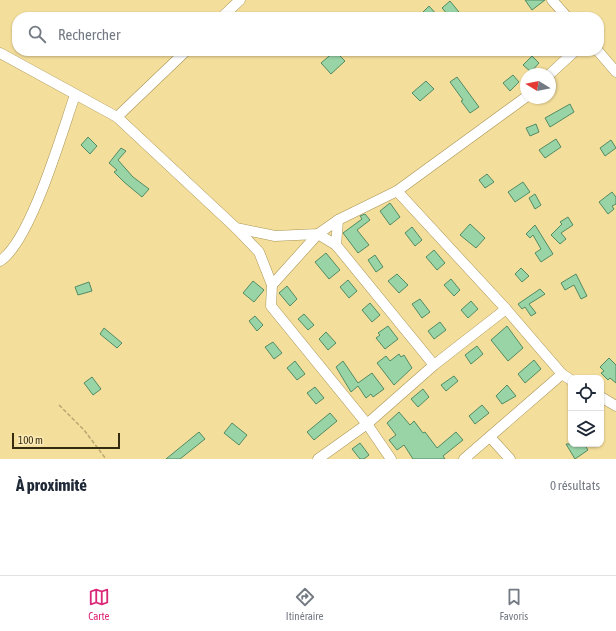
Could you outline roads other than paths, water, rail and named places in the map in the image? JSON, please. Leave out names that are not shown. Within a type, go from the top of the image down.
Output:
[{"type":"street","points":[[227,12],[240,0]]},
{"type":"street","points":[[552,0],[563,12]]},
{"type":"street","points":[[0,53],[75,96],[117,117],[236,228],[259,252],[272,285],[271,306],[367,424],[391,459]]},
{"type":"street","points":[[117,117],[181,56]]},
{"type":"street","points":[[556,68],[570,56]]},
{"type":"street","points":[[602,56],[616,72]]},
{"type":"street","points":[[0,261],[23,233],[40,195],[75,96]]},
{"type":"street","points":[[272,285],[318,234],[338,220],[397,191],[520,101]]},
{"type":"street","points":[[397,191],[506,309],[562,374],[568,378]]},
{"type":"street","points":[[336,245],[338,220]]},
{"type":"street","points":[[236,228],[275,236],[318,234],[336,245],[434,365]]},
{"type":"street","points":[[318,459],[367,424],[434,365],[506,309]]},
{"type":"street","points":[[464,459],[562,374]]},
{"type":"street","points":[[604,399],[616,406]]},
{"type":"street","points":[[490,437],[510,459]]}]
